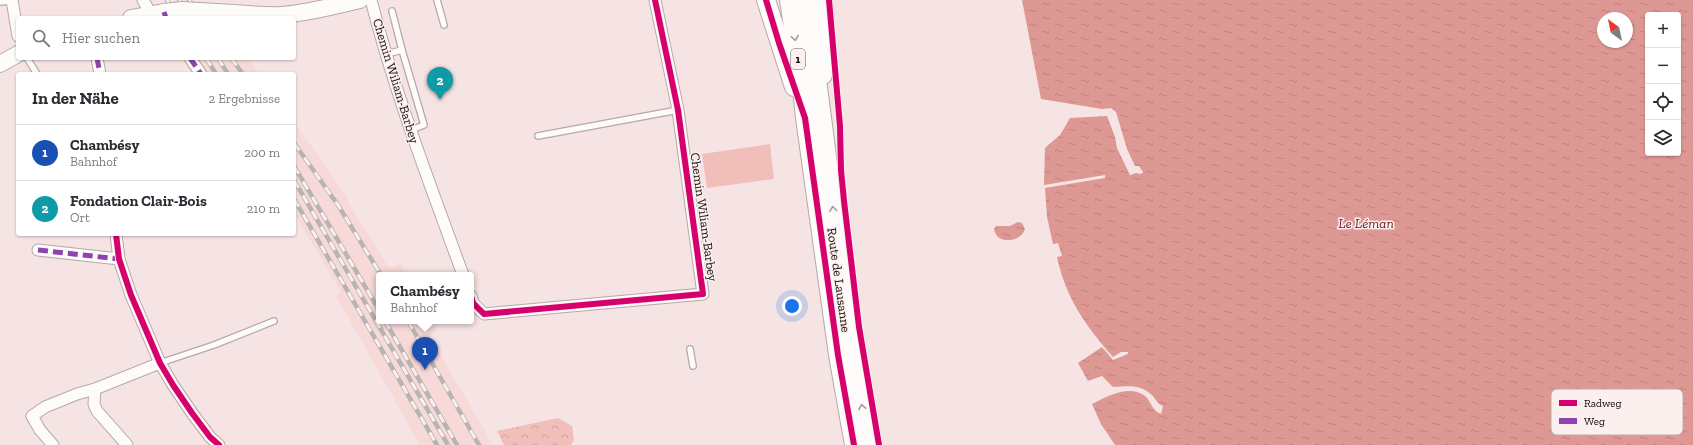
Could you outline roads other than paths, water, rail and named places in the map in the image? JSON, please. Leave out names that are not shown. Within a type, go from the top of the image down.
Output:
[{"type":"main road","points":[[766,0],[805,118]]},
{"type":"main road","name":"Route de Lausanne","points":[[789,0],[838,355],[854,445]]},
{"type":"main road","name":"Route de Lausanne","points":[[805,0],[849,320],[869,445]]},
{"type":"main road","points":[[820,106],[826,43],[822,0]]},
{"type":"street","points":[[12,0],[16,24]]},
{"type":"street","points":[[143,0],[160,14]]},
{"type":"street","points":[[146,16],[182,10],[279,15],[325,4],[360,0]]},
{"type":"street","name":"Chemin Wiliam-Barbey","points":[[371,0],[427,180],[462,272]]},
{"type":"street","name":"Chemin Wiliam-Barbey","points":[[474,304],[484,314],[703,294],[678,110],[655,0]]},
{"type":"street","points":[[0,64],[16,55]]},
{"type":"street","points":[[97,60],[100,72]]},
{"type":"street","points":[[191,60],[200,72]]},
{"type":"street","points":[[116,236],[119,259],[131,295],[160,363],[173,386],[210,437],[219,445]]},
{"type":"street","points":[[38,250],[119,259]]},
{"type":"street","points":[[54,445],[40,430],[32,416],[45,407],[77,394],[96,390],[160,363]]},
{"type":"street","points":[[96,390],[94,404],[97,412],[127,445]]},
{"type":"lane","points":[[0,2],[12,0]]},
{"type":"lane","points":[[437,0],[444,24]]},
{"type":"lane","points":[[392,11],[424,125],[411,130]]},
{"type":"lane","points":[[387,54],[402,50]]},
{"type":"lane","points":[[28,60],[36,72]]},
{"type":"lane","points":[[538,136],[678,110]]},
{"type":"lane","points":[[160,363],[214,345],[274,321]]},
{"type":"lane","points":[[690,349],[693,366]]},
{"type":"water","name":"Le Léman","points":[[1022,0],[1693,0],[1693,445],[1115,445],[1101,424],[1092,404],[1118,392],[1132,391],[1145,396],[1154,409],[1161,414],[1163,406],[1158,403],[1148,391],[1139,387],[1113,387],[1102,376],[1088,381],[1078,363],[1102,347],[1113,360],[1128,354],[1128,352],[1121,352],[1113,357],[1078,311],[1061,272],[1057,257],[1062,256],[1058,243],[1053,244],[1047,217],[1045,188],[1105,178],[1105,175],[1044,185],[1045,148],[1060,135],[1070,118],[1107,116],[1115,137],[1117,148],[1130,175],[1136,173],[1141,174],[1143,172],[1139,166],[1135,166],[1127,149],[1116,112],[1111,108],[1102,109],[1041,99]]},
{"type":"water","points":[[1018,222],[1022,223],[1025,229],[1023,234],[1019,237],[1004,240],[999,238],[996,234],[994,229],[996,226],[1010,226]]},
{"type":"railway","points":[[167,0],[178,16]]},
{"type":"railway","points":[[179,0],[190,16]]},
{"type":"railway","points":[[189,0],[201,16]]},
{"type":"railway","points":[[207,60],[215,72]]},
{"type":"railway","points":[[219,60],[227,72]]},
{"type":"railway","points":[[232,60],[242,72]]},
{"type":"railway","points":[[296,146],[338,205],[379,272]]},
{"type":"railway","points":[[296,169],[376,305]]},
{"type":"railway","points":[[296,183],[376,321]]},
{"type":"railway","points":[[296,202],[437,445]]},
{"type":"railway","points":[[378,324],[448,445]]},
{"type":"railway","points":[[387,324],[457,445]]},
{"type":"railway","points":[[410,324],[479,445]]},
{"type":"place","name":"Fondation Clair-Bois","points":[[440,100]]},
{"type":"place","name":"Chambésy","points":[[425,370]]}]
